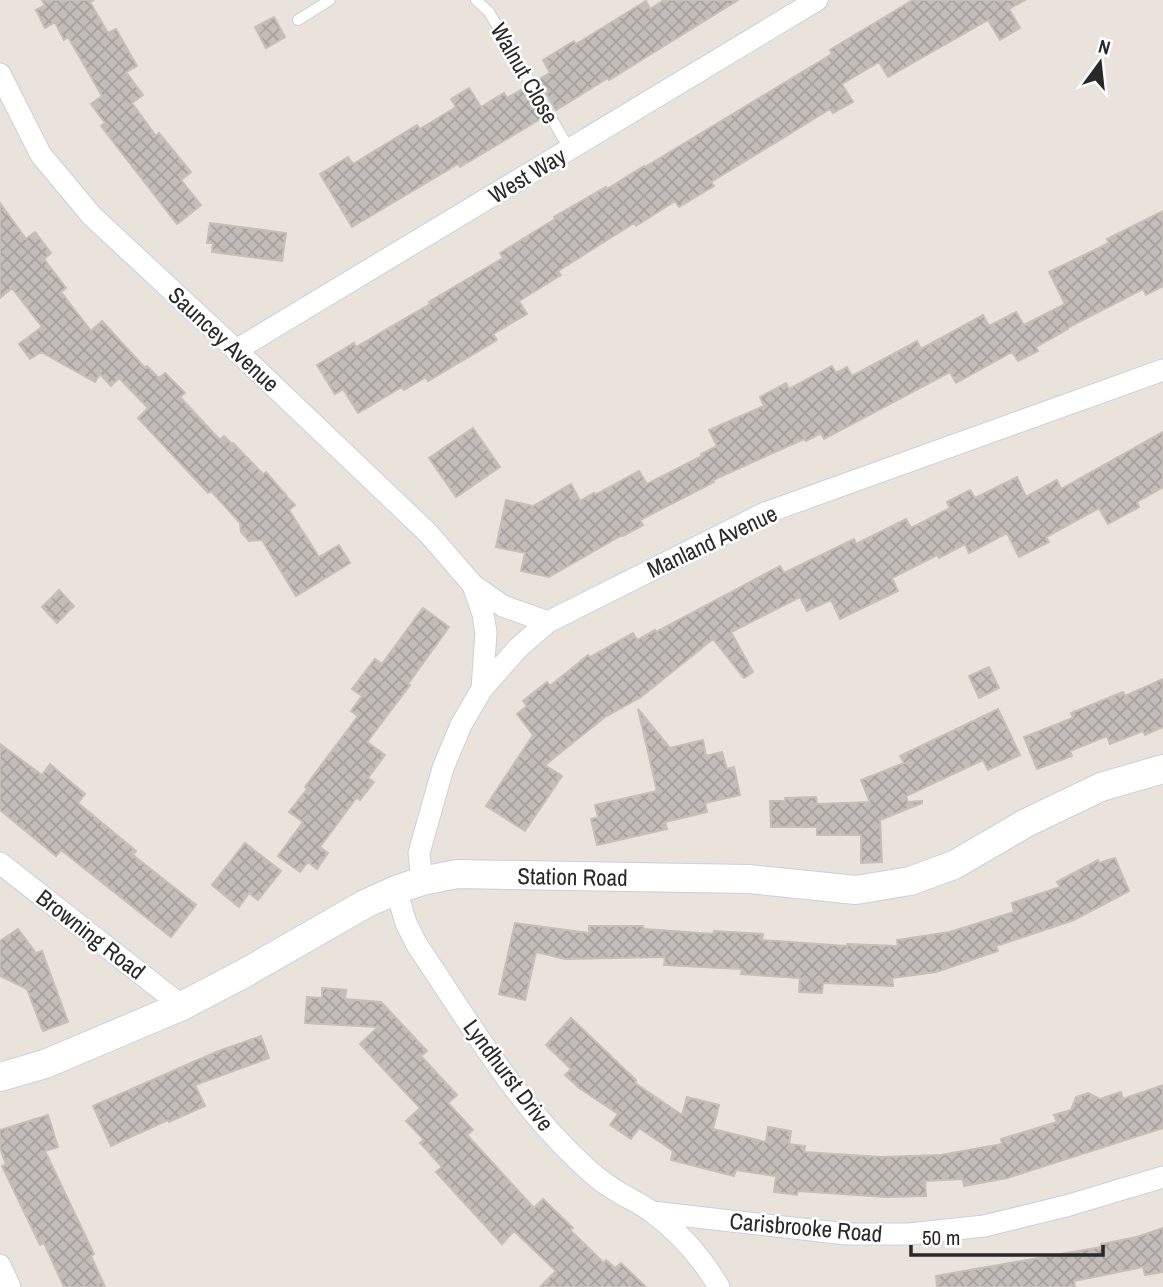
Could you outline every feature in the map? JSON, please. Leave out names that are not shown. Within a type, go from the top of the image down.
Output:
[{"type":"main road","name":"Station Road","points":[[0,1077],[45,1064],[182,1006],[365,904],[422,881],[457,874],[749,879],[856,890],[910,881],[954,865],[1026,823],[1101,787],[1163,769]]},
{"type":"street","name":"West Way","points":[[236,350],[817,0]]},
{"type":"street","name":"Sauncey Avenue","points":[[0,74],[41,155],[92,216],[428,533],[474,585],[503,606],[548,622]]},
{"type":"street","name":"Manland Avenue","points":[[422,881],[419,853],[443,768],[461,726],[482,689],[518,648],[548,622],[765,513],[1163,370]]},
{"type":"street","name":"Sauncey Avenue","points":[[474,585],[484,614],[482,689]]},
{"type":"street","name":"Browning Road","points":[[0,863],[182,1006]]},
{"type":"street","name":"Lyndhurst Drive","points":[[396,890],[406,923],[418,945],[515,1090],[582,1165],[612,1189],[652,1212],[686,1242],[706,1265],[719,1287]]},
{"type":"street","name":"Carisbrooke Road","points":[[652,1212],[846,1234],[909,1234],[984,1226],[1066,1206],[1163,1177]]},
{"type":"street","points":[[0,1265],[10,1287]]},
{"type":"lane","points":[[298,20],[330,0]]},
{"type":"lane","name":"Walnut Close","points":[[476,0],[489,12],[570,150]]},
{"type":"building","points":[[42,0],[94,0],[90,2],[108,33],[116,29],[137,66],[126,72],[143,95],[132,103],[156,136],[159,133],[191,172],[181,180],[201,205],[177,224],[101,126],[105,123],[91,104],[102,96],[68,37],[64,40],[55,22],[45,28],[36,10],[45,5]]},
{"type":"building","points":[[664,0],[738,0],[556,110],[538,80],[550,73],[543,60],[574,41],[576,44],[646,1],[650,9]]},
{"type":"building","points":[[913,0],[1025,0],[1009,9],[1020,28],[1000,40],[988,20],[888,77],[879,62],[842,84],[853,102],[833,113],[830,109],[711,182],[714,186],[679,207],[675,201],[636,226],[634,223],[558,271],[561,275],[519,301],[527,314],[493,334],[497,340],[428,381],[426,377],[404,390],[402,387],[358,413],[343,389],[335,394],[317,365],[354,343],[356,347],[430,304],[429,302],[503,258],[500,253],[555,219],[554,217],[645,167],[832,54],[830,50]]},
{"type":"building","points":[[274,17],[285,37],[266,48],[255,27]]},
{"type":"building","points":[[469,88],[481,107],[504,93],[507,98],[524,88],[542,118],[352,227],[320,174],[348,157],[353,164],[417,125],[420,129],[456,107],[451,99]]},
{"type":"building","points":[[0,203],[26,239],[35,232],[51,253],[44,259],[66,288],[61,292],[91,331],[102,321],[145,368],[147,366],[159,378],[165,373],[185,393],[180,397],[220,440],[224,436],[233,443],[263,474],[266,472],[295,505],[289,510],[319,557],[339,545],[350,563],[296,596],[262,540],[249,541],[241,532],[240,523],[138,418],[148,408],[119,378],[111,386],[100,374],[95,382],[41,352],[30,359],[19,344],[42,327],[12,288],[0,298]]},
{"type":"building","points":[[1163,211],[1163,286],[1146,295],[1143,289],[1067,328],[1036,347],[1038,351],[1018,361],[1012,352],[956,383],[950,372],[824,439],[821,433],[806,441],[804,439],[713,480],[714,482],[640,520],[643,525],[549,577],[521,571],[525,553],[496,547],[506,500],[533,506],[571,484],[580,501],[639,471],[647,484],[717,446],[709,430],[764,406],[760,397],[786,383],[789,389],[832,366],[836,373],[847,367],[852,376],[917,341],[921,349],[983,315],[989,326],[1016,312],[1024,325],[1065,304],[1049,272],[1109,243],[1107,239]]},
{"type":"building","points":[[210,223],[286,233],[282,261],[212,252],[213,243],[207,243]]},
{"type":"building","points":[[473,428],[500,467],[456,497],[429,458]]},
{"type":"building","points":[[1163,432],[1163,487],[1137,502],[1139,507],[1108,524],[1099,508],[1046,537],[1049,542],[1019,557],[1007,533],[969,553],[965,544],[892,578],[898,591],[840,619],[831,600],[807,611],[800,597],[731,632],[753,672],[744,678],[713,639],[641,697],[605,717],[545,765],[562,776],[525,831],[486,806],[533,735],[517,714],[527,706],[523,701],[547,682],[550,686],[588,655],[590,657],[633,633],[637,640],[655,630],[656,632],[780,566],[784,573],[854,539],[856,544],[906,519],[911,528],[950,508],[947,502],[970,490],[975,498],[1017,477],[1026,497],[1057,480],[1061,489]]},
{"type":"building","points":[[59,590],[74,606],[57,623],[42,607]]},
{"type":"building","points":[[423,608],[449,627],[367,742],[385,755],[368,778],[374,782],[360,800],[357,797],[320,847],[328,853],[317,869],[308,862],[300,872],[278,856],[303,822],[289,812],[358,716],[351,711],[362,696],[352,689],[375,659],[382,664]]},
{"type":"building","points":[[989,667],[999,688],[979,698],[969,676]]},
{"type":"building","points":[[1163,679],[1163,727],[1145,735],[1143,731],[1110,744],[1107,736],[1070,751],[1072,756],[1037,769],[1024,737],[1073,718],[1071,713],[1123,692],[1125,696]]},
{"type":"building","points":[[638,709],[670,748],[703,740],[706,756],[722,752],[727,769],[734,767],[740,795],[705,803],[707,812],[665,822],[667,829],[597,845],[591,819],[598,817],[595,805],[657,791]]},
{"type":"building","points":[[998,709],[1020,755],[988,770],[983,760],[906,796],[908,802],[922,803],[880,820],[882,862],[861,863],[861,835],[817,835],[817,827],[771,827],[770,801],[816,797],[817,804],[870,802],[861,780],[904,763],[900,756]]},
{"type":"building","points":[[0,744],[42,775],[50,764],[85,794],[78,803],[136,851],[133,855],[196,905],[171,937],[61,850],[56,856],[0,810]]},
{"type":"building","points":[[245,843],[281,871],[258,900],[249,893],[239,907],[212,885]]},
{"type":"building","points":[[1115,858],[1129,891],[1074,920],[996,946],[998,951],[936,972],[892,978],[893,986],[823,983],[822,993],[799,992],[800,978],[741,974],[742,969],[664,965],[665,957],[565,959],[536,952],[525,1000],[499,994],[515,923],[589,933],[589,926],[643,926],[644,929],[714,934],[714,931],[763,934],[762,940],[847,946],[898,946],[897,940],[950,932],[1014,912],[1012,903],[1060,887],[1057,882],[1098,860],[1099,863]]},
{"type":"building","points":[[18,929],[36,953],[42,951],[68,1022],[43,1031],[27,989],[0,976],[0,941]]},
{"type":"building","points":[[322,988],[346,990],[345,999],[381,1002],[427,1051],[421,1056],[457,1095],[448,1103],[473,1130],[467,1135],[534,1208],[543,1199],[604,1263],[606,1260],[615,1268],[621,1263],[646,1287],[540,1287],[556,1271],[514,1231],[502,1244],[436,1172],[442,1167],[420,1143],[424,1140],[406,1121],[420,1108],[360,1044],[378,1027],[305,1023],[307,997],[322,998]]},
{"type":"building","points":[[571,1018],[636,1080],[635,1083],[682,1115],[687,1097],[719,1105],[713,1129],[766,1142],[768,1127],[791,1131],[789,1144],[805,1146],[804,1152],[881,1157],[941,1155],[1002,1144],[1001,1139],[1057,1122],[1054,1115],[1071,1110],[1076,1097],[1088,1093],[1100,1099],[1121,1092],[1123,1099],[1163,1085],[1163,1128],[1007,1178],[964,1186],[963,1179],[925,1181],[926,1196],[886,1197],[798,1191],[797,1195],[774,1192],[776,1176],[736,1170],[734,1176],[671,1160],[673,1151],[639,1128],[631,1139],[610,1125],[618,1114],[579,1088],[565,1075],[571,1069],[546,1045]]},
{"type":"building","points":[[261,1036],[269,1058],[195,1085],[205,1106],[111,1146],[93,1106],[216,1052]]},
{"type":"building","points":[[48,1115],[58,1147],[45,1151],[94,1254],[91,1256],[105,1287],[64,1287],[44,1243],[40,1245],[2,1166],[6,1165],[0,1147],[0,1130]]},
{"type":"building","points":[[1163,1228],[1163,1272],[1145,1275],[1143,1267],[1074,1281],[1075,1287],[937,1287],[936,1276],[1101,1247],[1101,1244],[1137,1237]]}]
